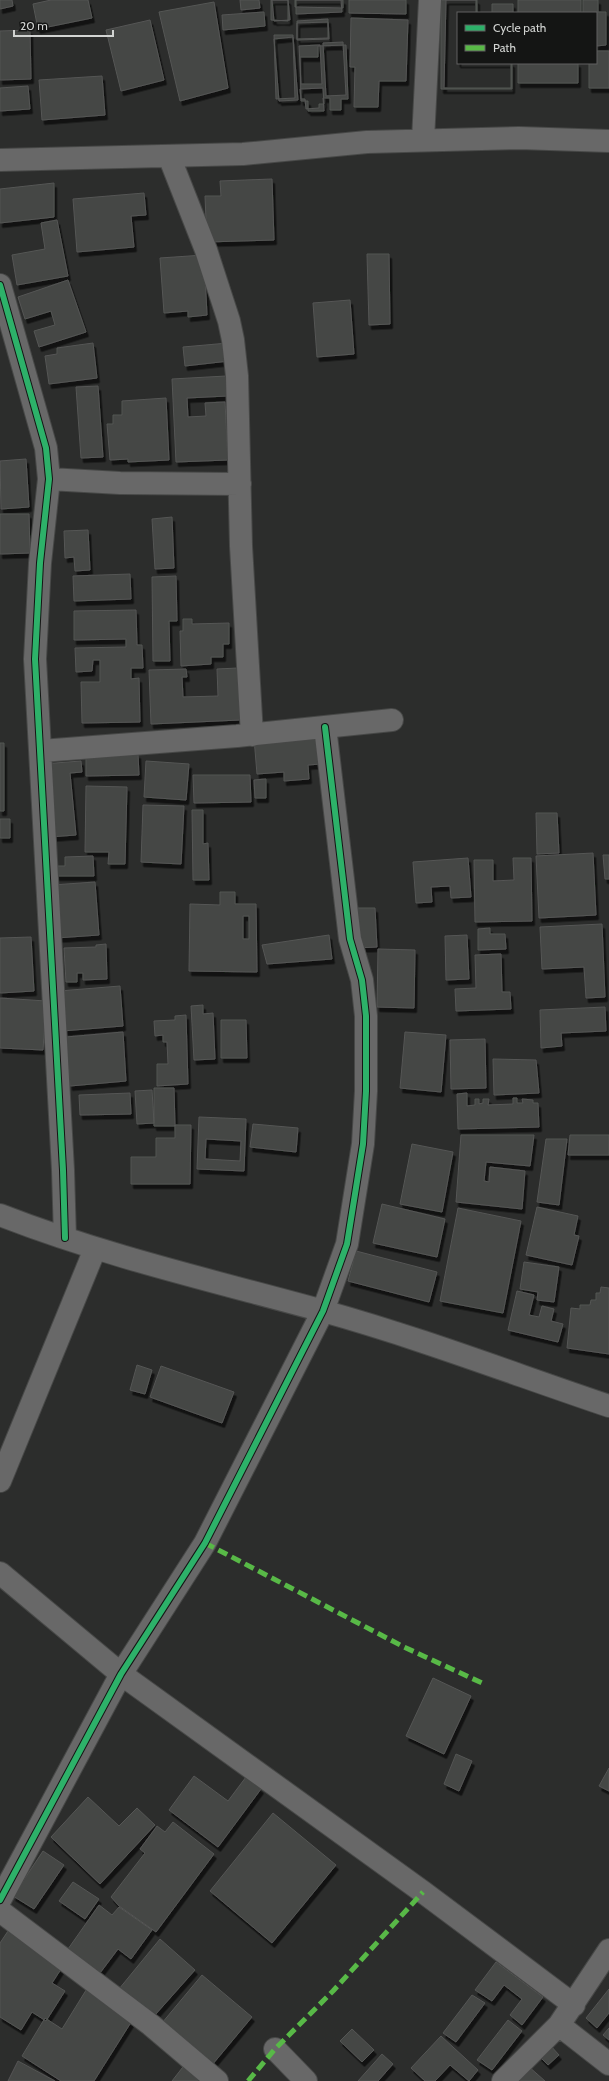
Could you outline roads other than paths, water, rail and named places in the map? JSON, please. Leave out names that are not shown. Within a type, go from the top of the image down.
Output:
[{"type":"street","points":[[423,140],[430,0]]},
{"type":"street","points":[[0,160],[243,154],[366,142],[423,140],[519,138],[609,141]]},
{"type":"street","points":[[168,156],[206,250],[233,340],[237,376],[244,625],[252,735]]},
{"type":"street","points":[[0,286],[46,448],[49,479],[36,620],[35,659],[63,1170],[65,1238]]},
{"type":"street","points":[[49,479],[120,483],[240,484]]},
{"type":"street","points":[[41,751],[252,735],[392,720]]},
{"type":"street","points":[[0,1900],[122,1674],[205,1543],[323,1311],[347,1244],[356,1196],[363,1144],[367,1048],[366,1016],[362,980],[350,938],[325,727]]},
{"type":"street","points":[[0,1215],[95,1249],[186,1276],[323,1311],[386,1330],[609,1406]]},
{"type":"street","points":[[0,1481],[95,1249]]},
{"type":"street","points":[[0,1572],[122,1674],[423,1892],[574,2004]]},
{"type":"street","points":[[0,1911],[145,2020],[217,2081]]},
{"type":"street","points":[[503,2081],[559,2025],[609,1950]]},
{"type":"street","points":[[559,2025],[609,2064]]},
{"type":"street","points":[[275,2049],[306,2081]]}]
